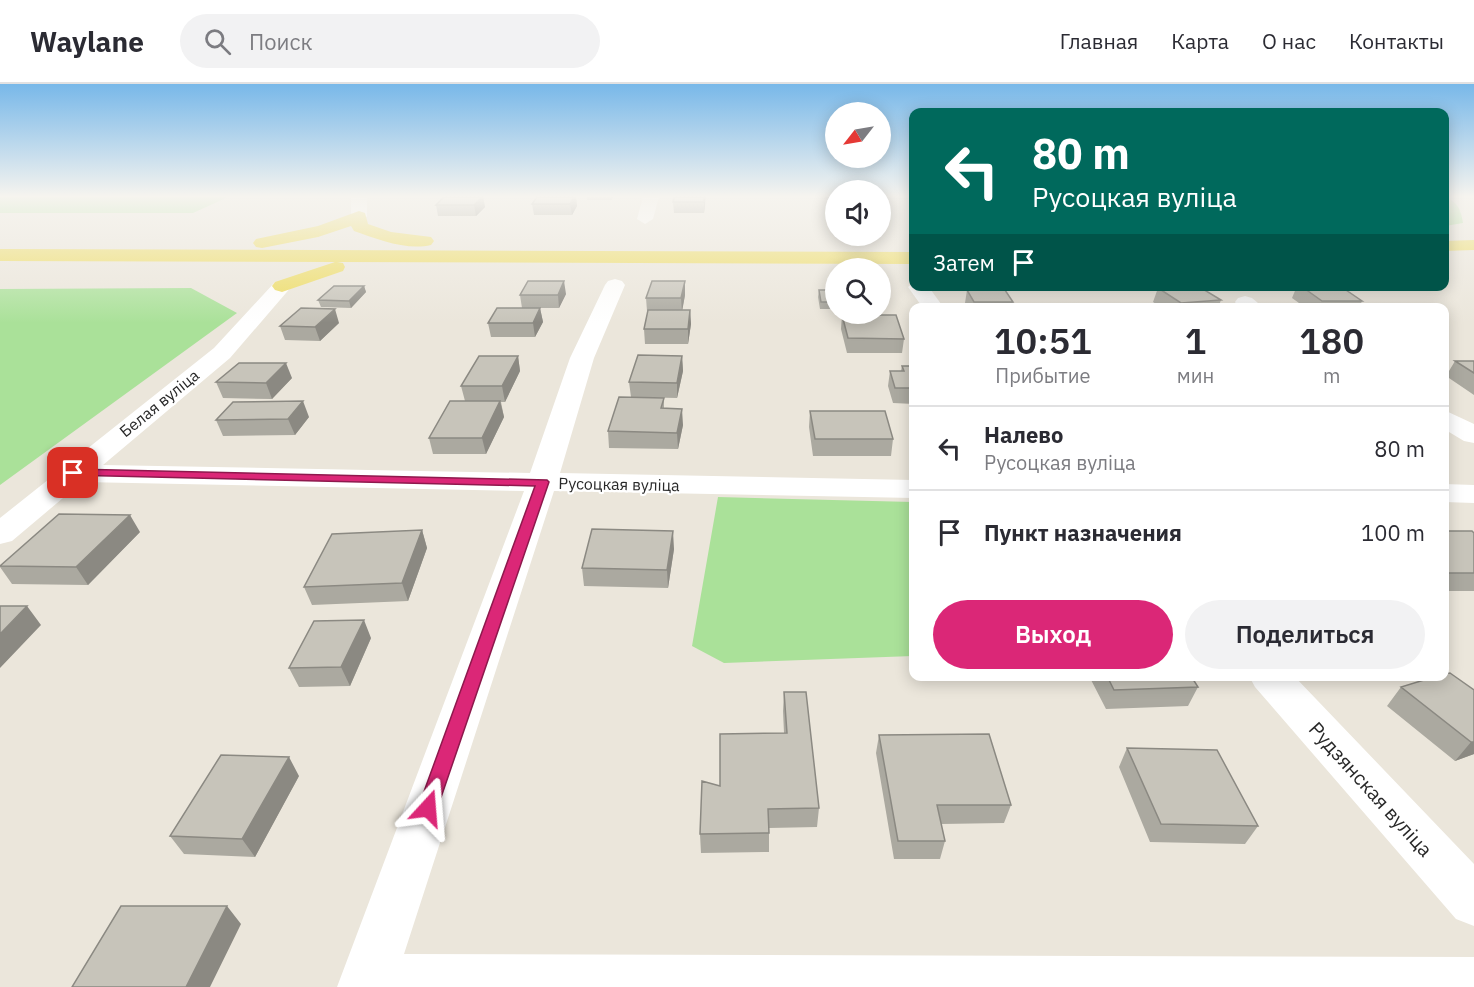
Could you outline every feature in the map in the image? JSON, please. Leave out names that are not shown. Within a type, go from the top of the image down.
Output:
[{"type":"main road","points":[[259,250],[293,239]]},
{"type":"main road","points":[[406,239],[438,243]]},
{"type":"main road","points":[[0,241],[259,250],[395,258],[909,258]]},
{"type":"main road","points":[[0,255],[259,250],[438,243],[909,244]]},
{"type":"main road","points":[[1449,246],[1474,244]]},
{"type":"main road","points":[[259,250],[285,281],[282,286]]},
{"type":"main road","points":[[282,286],[332,268],[395,258]]},
{"type":"main road","points":[[1449,260],[1474,261]]},
{"type":"street","points":[[615,285],[582,358],[542,482],[366,985],[1474,985]]},
{"type":"street","name":"Белая вуліца","points":[[0,534],[222,353],[282,286]]},
{"type":"street","points":[[921,291],[930,303]]},
{"type":"street","points":[[1449,421],[1474,435]]},
{"type":"street","name":"Русоцкая вуліца","points":[[73,473],[909,489]]},
{"type":"street","points":[[1449,494],[1474,494]]},
{"type":"street","name":"Рудзянская вуліца","points":[[1274,681],[1474,901]]},
{"type":"green space","points":[[191,288],[237,313],[0,485],[0,289]]},
{"type":"green space","points":[[718,497],[909,502],[909,656],[724,663],[692,646]]},
{"type":"building","points":[[528,281],[564,281],[558,295],[520,295]]},
{"type":"building","points":[[652,281],[685,281],[681,298],[646,298]]},
{"type":"building","points":[[334,286],[364,286],[349,301],[318,300]]},
{"type":"building","points":[[819,290],[825,290],[825,302],[821,302]]},
{"type":"building","points":[[968,291],[1006,291],[1013,302],[974,302]]},
{"type":"building","points":[[1163,291],[1206,291],[1221,300],[1181,303]]},
{"type":"building","points":[[1308,291],[1347,291],[1362,301],[1322,301]]},
{"type":"building","points":[[301,308],[335,309],[315,327],[280,326]]},
{"type":"building","points":[[497,308],[540,308],[533,323],[488,323]]},
{"type":"building","points":[[648,310],[690,310],[688,329],[644,329]]},
{"type":"building","points":[[891,315],[896,315],[904,339],[848,338],[844,324],[891,324]]},
{"type":"building","points":[[638,355],[682,356],[677,383],[629,382]]},
{"type":"building","points":[[479,356],[518,356],[502,386],[461,386]]},
{"type":"building","points":[[1455,361],[1474,361],[1474,373]]},
{"type":"building","points":[[239,363],[286,363],[266,383],[216,382]]},
{"type":"building","points":[[902,366],[909,366],[909,388],[895,388],[890,371],[904,371]]},
{"type":"building","points":[[619,397],[664,398],[661,408],[682,409],[677,433],[608,431]]},
{"type":"building","points":[[303,401],[288,419],[216,420],[233,402]]},
{"type":"building","points":[[450,401],[500,401],[482,438],[429,438]]},
{"type":"building","points":[[810,411],[885,411],[893,439],[815,439]]},
{"type":"building","points":[[59,514],[130,515],[76,567],[0,566]]},
{"type":"building","points":[[592,529],[673,531],[667,570],[582,568]]},
{"type":"building","points":[[422,530],[402,583],[304,587],[332,534]]},
{"type":"building","points":[[1449,531],[1472,531],[1474,533],[1474,573],[1449,573]]},
{"type":"building","points":[[0,606],[27,606],[0,634]]},
{"type":"building","points":[[364,620],[341,667],[289,668],[314,621]]},
{"type":"building","points":[[1449,673],[1474,690],[1474,742],[1471,742],[1401,687],[1421,681],[1449,681]]},
{"type":"building","points":[[1110,681],[1194,681],[1198,687],[1114,690]]},
{"type":"building","points":[[784,692],[806,692],[819,808],[768,809],[769,833],[700,834],[702,781],[720,786],[720,734],[787,733]]},
{"type":"building","points":[[989,734],[1011,805],[937,805],[945,841],[898,841],[879,735]]},
{"type":"building","points":[[1127,748],[1217,750],[1258,826],[1161,824]]},
{"type":"building","points":[[221,755],[289,757],[242,839],[170,836]]},
{"type":"building","points":[[121,906],[227,906],[186,987],[72,987]]},
{"type":"route","points":[[73,473],[542,482],[428,808]]}]
